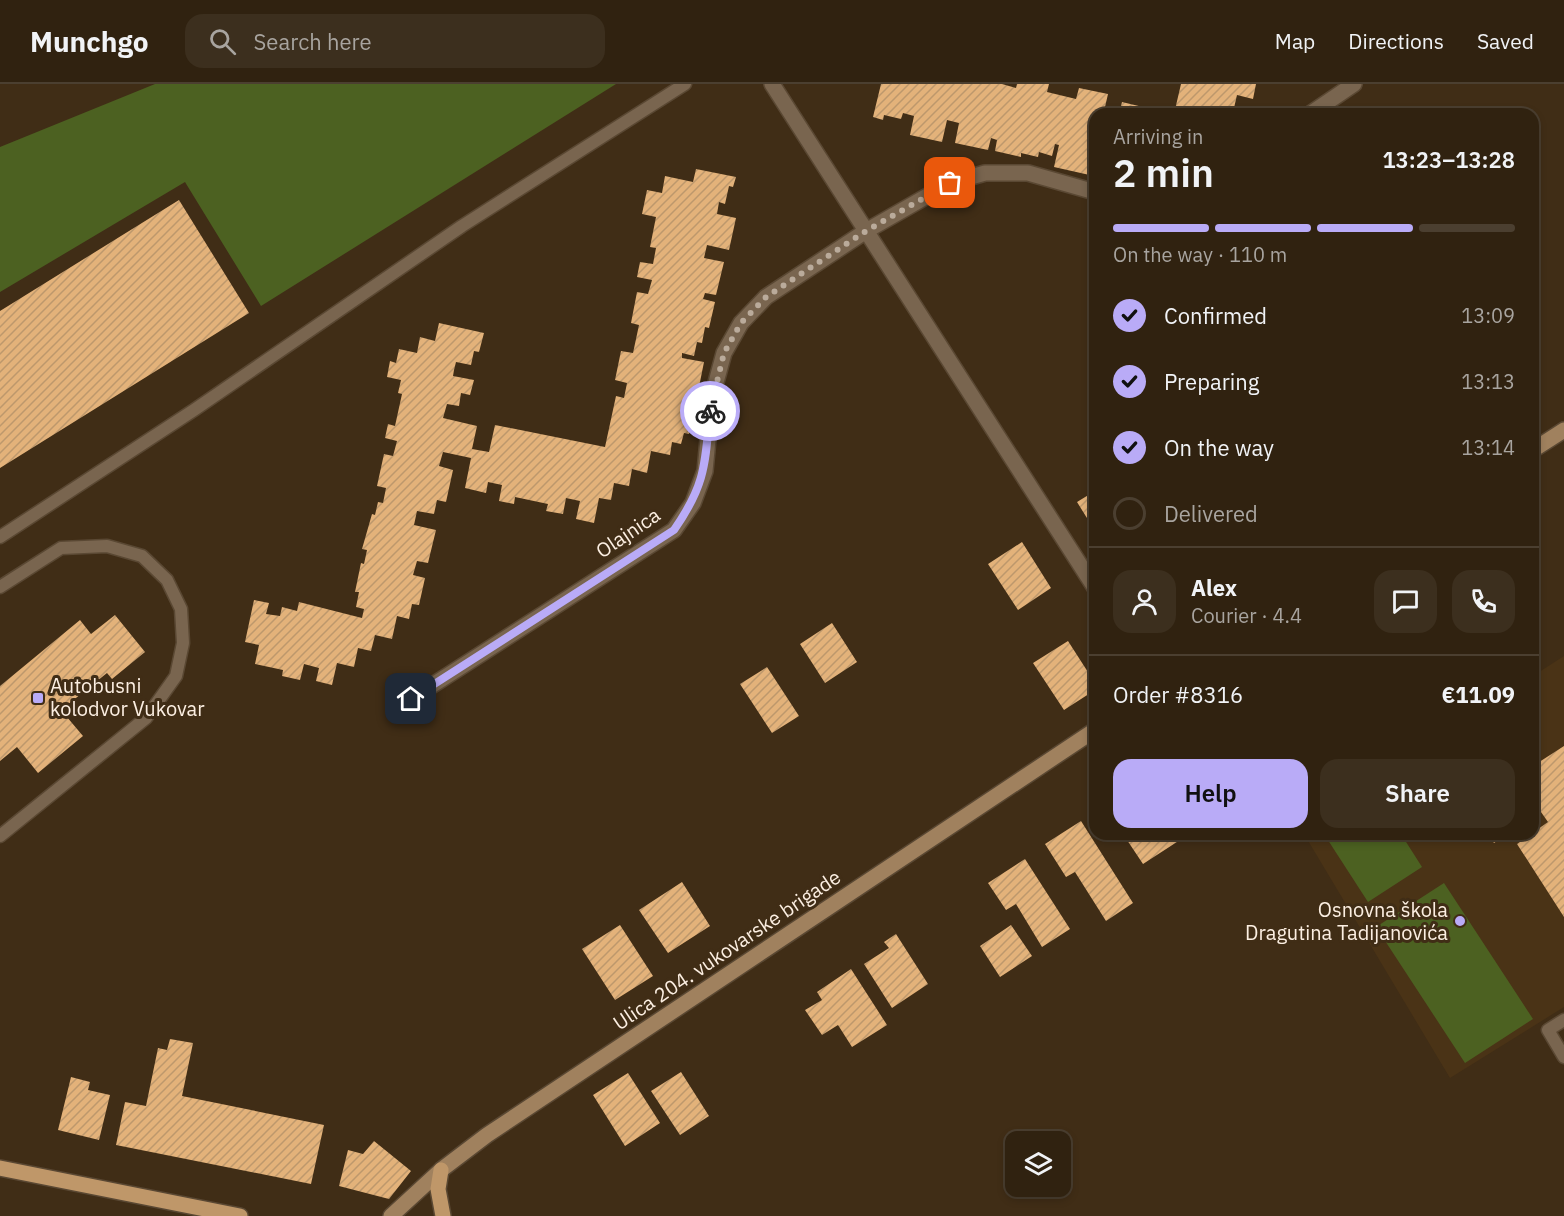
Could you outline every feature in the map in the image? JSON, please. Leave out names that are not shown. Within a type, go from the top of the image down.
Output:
[{"type":"main road","points":[[0,1168],[240,1216]]},
{"type":"main road","points":[[441,1170],[438,1188],[443,1216]]},
{"type":"street","points":[[772,84],[1089,579]]},
{"type":"street","points":[[1319,108],[1354,84]]},
{"type":"street","name":"Olajnica","points":[[411,699],[674,530],[693,503],[705,471],[712,397],[724,353],[741,323],[766,297],[866,231],[950,183],[985,173],[1028,173],[1089,190]]},
{"type":"street","points":[[1539,446],[1564,430]]},
{"type":"street","name":"Ulica 204. vukovarske brigade","points":[[391,1216],[441,1170],[487,1135],[1089,734]]},
{"type":"lane","points":[[0,537],[194,410],[462,226],[685,84]]},
{"type":"lane","points":[[0,587],[60,548],[107,546],[142,556],[167,580],[181,609],[183,643],[176,675],[147,718],[0,836]]},
{"type":"lane","points":[[1564,1020],[1548,1030],[1564,1057]]},
{"type":"shaded area","name":"Osnovna škola Dragutina Tadijanovića","points":[[1564,656],[1564,1007],[1450,1078],[1308,840],[1539,840],[1539,672]]},
{"type":"green space","points":[[155,84],[616,84],[261,306],[185,182],[0,292],[0,147]]},
{"type":"green space","points":[[1328,840],[1405,840],[1422,867],[1368,902]]},
{"type":"green space","points":[[1444,883],[1533,1019],[1465,1063],[1376,927]]},
{"type":"building","points":[[881,84],[1002,84],[1016,88],[1017,84],[1049,84],[1047,92],[1076,99],[1079,88],[1108,94],[1105,107],[1110,108],[1089,108],[1089,175],[1054,167],[1059,145],[1055,144],[1052,156],[1039,152],[1038,157],[1021,153],[1021,157],[995,151],[997,140],[991,138],[988,150],[955,143],[959,123],[947,120],[942,142],[910,135],[914,116],[903,113],[901,119],[884,115],[883,120],[873,117]]},
{"type":"building","points":[[1181,84],[1256,84],[1253,99],[1237,95],[1234,108],[1175,108]]},
{"type":"building","points":[[1122,102],[1147,108],[1120,108]]},
{"type":"building","points":[[696,169],[736,177],[733,187],[729,186],[725,204],[719,202],[717,214],[736,218],[729,250],[707,245],[704,258],[724,262],[716,295],[705,293],[703,299],[715,302],[709,328],[705,327],[702,343],[697,342],[694,356],[682,353],[682,358],[704,362],[696,402],[683,400],[683,403],[696,406],[689,434],[684,433],[681,444],[672,442],[670,455],[651,451],[647,473],[632,469],[629,486],[614,483],[611,500],[599,498],[594,523],[576,519],[580,501],[566,498],[563,514],[546,511],[548,504],[515,497],[514,504],[499,501],[502,485],[488,482],[486,493],[465,488],[471,458],[443,452],[439,466],[453,470],[446,502],[437,500],[434,514],[417,511],[414,525],[436,530],[428,563],[417,561],[413,575],[425,578],[419,605],[412,604],[409,619],[397,616],[392,639],[375,635],[371,651],[358,648],[354,667],[337,663],[332,685],[316,681],[319,668],[304,664],[300,680],[282,676],[283,670],[255,664],[259,645],[245,642],[254,600],[269,603],[266,614],[280,616],[282,607],[297,611],[299,602],[362,618],[364,609],[356,607],[359,592],[355,592],[361,563],[364,564],[367,550],[362,549],[372,514],[375,515],[378,502],[383,503],[386,488],[377,486],[384,454],[393,456],[397,441],[385,438],[388,424],[395,426],[402,394],[398,393],[401,380],[387,377],[390,361],[396,363],[399,349],[417,353],[420,337],[435,341],[439,323],[484,333],[479,352],[474,351],[471,365],[456,362],[454,370],[453,376],[474,380],[470,395],[461,393],[459,406],[447,404],[443,418],[477,426],[472,449],[489,452],[495,425],[605,447],[616,396],[624,398],[627,383],[615,380],[621,351],[633,353],[639,325],[631,323],[637,292],[648,294],[652,280],[637,277],[640,262],[653,264],[656,248],[650,247],[656,217],[642,214],[647,190],[662,193],[665,176],[693,182]]},
{"type":"building","points":[[179,200],[249,313],[0,468],[0,311]]},
{"type":"building","points":[[1089,495],[1089,521],[1077,502]]},
{"type":"building","points":[[1022,542],[1051,588],[1018,610],[988,564]]},
{"type":"building","name":"Autobusni kolodvor Vukovar","points":[[115,615],[145,652],[112,679],[107,673],[61,710],[83,736],[38,773],[17,747],[0,761],[0,686],[80,620],[91,634]]},
{"type":"building","points":[[832,623],[857,662],[825,683],[800,644]]},
{"type":"building","points":[[1068,641],[1089,674],[1089,694],[1064,710],[1033,663]]},
{"type":"building","points":[[767,667],[799,716],[772,733],[740,684]]},
{"type":"building","points":[[1564,746],[1564,917],[1517,844],[1523,840],[1539,840],[1539,828],[1548,822],[1541,812],[1539,813],[1539,762]]},
{"type":"building","points":[[1081,821],[1089,834],[1089,840],[1093,840],[1133,903],[1106,921],[1075,872],[1066,877],[1045,844]]},
{"type":"building","points":[[1127,840],[1180,840],[1143,864]]},
{"type":"building","points":[[1025,859],[1070,929],[1042,947],[1016,904],[1006,910],[988,883]]},
{"type":"building","points":[[682,882],[710,926],[668,953],[639,910]]},
{"type":"building","points":[[620,925],[653,976],[615,1000],[582,949]]},
{"type":"building","points":[[1011,925],[1032,956],[1000,977],[980,946]]},
{"type":"building","points":[[896,934],[928,984],[892,1008],[864,964],[889,948],[884,942]]},
{"type":"building","points":[[851,969],[887,1025],[852,1047],[838,1025],[822,1035],[805,1010],[822,1000],[817,992]]},
{"type":"building","points":[[170,1039],[193,1043],[182,1096],[324,1125],[311,1184],[116,1145],[125,1102],[146,1106],[158,1048],[167,1050]]},
{"type":"building","points":[[681,1072],[709,1116],[680,1135],[651,1091]]},
{"type":"building","points":[[628,1073],[660,1123],[625,1146],[593,1095]]},
{"type":"building","points":[[71,1077],[90,1082],[88,1090],[110,1095],[99,1140],[58,1130]]},
{"type":"building","points":[[374,1141],[411,1171],[389,1199],[339,1186],[348,1150],[363,1154]]},
{"type":"way so far","points":[[710,411],[724,353],[741,323],[766,297],[866,231],[950,183]]},
{"type":"place","name":"Autobusni kolodvor Vukovar","points":[[38,698]]},
{"type":"place","name":"Osnovna škola Dragutina Tadijanovića","points":[[1460,921]]},
{"type":"route","points":[[411,699],[674,530],[693,503],[705,471],[710,411]]}]
